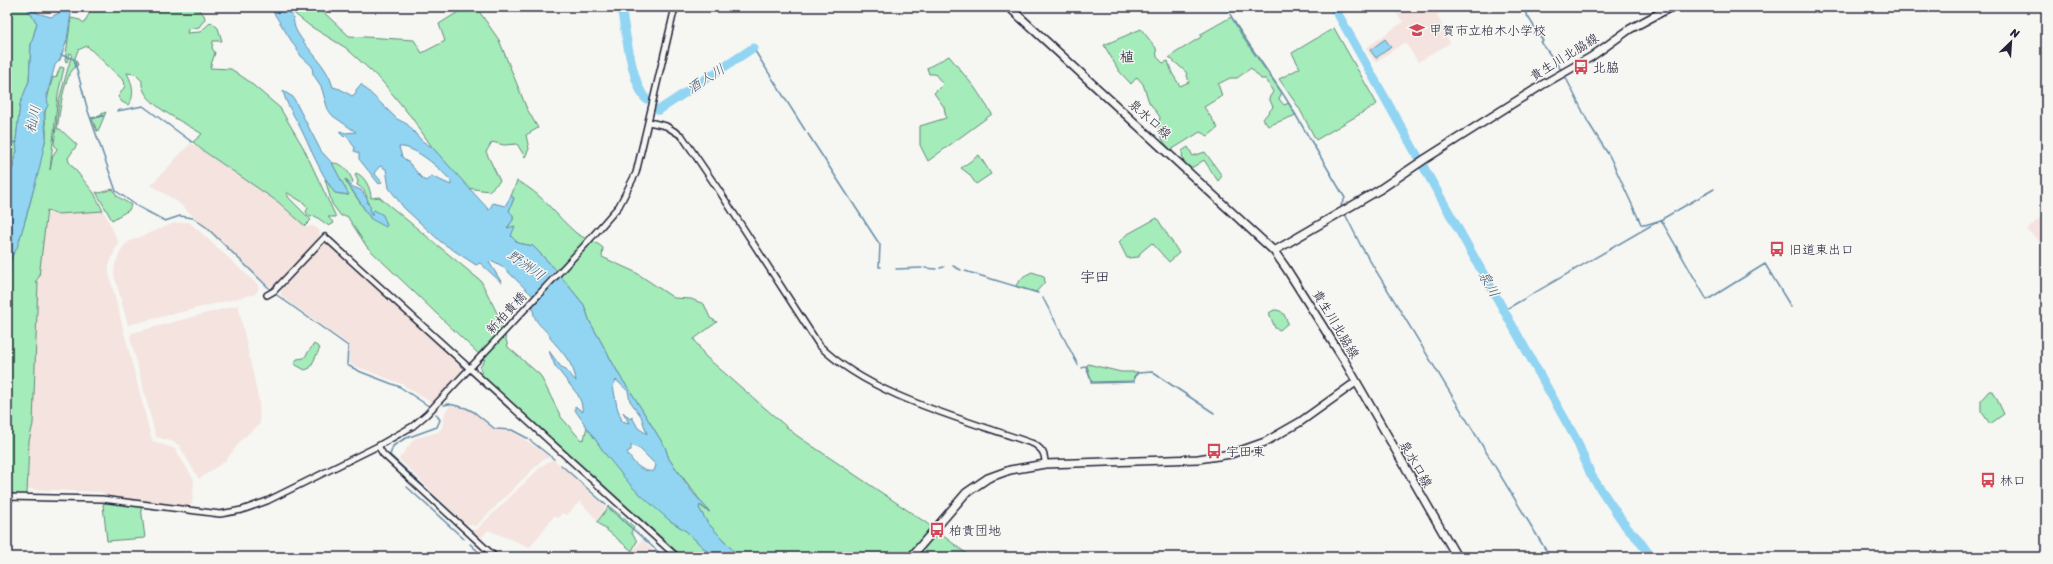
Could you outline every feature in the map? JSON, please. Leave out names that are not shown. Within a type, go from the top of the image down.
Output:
[{"type":"main road","name":"泉水口線","points":[[1009,7],[1274,251]]},
{"type":"main road","name":"貴生川北脇線","points":[[1356,382],[1319,319],[1274,251],[1379,190],[1542,85],[1591,57],[1630,29],[1671,7]]},
{"type":"main road","name":"泉水口線","points":[[1356,382],[1457,557]]},
{"type":"main road","points":[[911,557],[966,493],[979,483],[1010,470],[1045,464],[1198,459],[1231,454],[1265,442],[1300,422],[1356,382]]},
{"type":"street","name":"新柏貴橋","points":[[7,497],[102,499],[193,512],[227,513],[242,510],[266,501],[378,446],[413,426],[427,414],[608,220],[628,191],[636,173],[675,7]]},
{"type":"street","points":[[649,122],[666,126],[682,136],[718,189],[811,334],[819,345],[833,359],[850,372],[911,400],[1034,444],[1042,450],[1045,464]]},
{"type":"street","points":[[271,293],[325,237],[677,557]]},
{"type":"street","points":[[378,446],[383,454],[495,557]]},
{"type":"shaded area","name":"甲賀市立柏木小学校","points":[[1392,7],[1448,7],[1437,15],[1450,43],[1418,62],[1405,42],[1375,62],[1366,48],[1403,22]]},
{"type":"shaded area","points":[[191,143],[273,199],[306,227],[313,226],[319,230],[320,238],[275,287],[267,285],[178,202],[151,185]]},
{"type":"shaded area","points":[[48,210],[58,214],[103,211],[107,218],[118,242],[109,265],[109,274],[151,437],[153,441],[175,449],[194,480],[192,504],[184,507],[107,496],[101,492],[28,489],[29,441],[33,424],[38,282]]},
{"type":"shaded area","points":[[2046,212],[2046,247],[2027,230]]},
{"type":"shaded area","points":[[189,222],[258,285],[258,290],[255,294],[128,325],[114,274],[115,264],[123,247],[130,241],[175,223]]},
{"type":"shaded area","points":[[326,242],[461,367],[462,372],[432,403],[402,384],[350,364],[348,344],[281,296],[282,288]]},
{"type":"shaded area","points":[[238,305],[259,402],[260,424],[243,438],[225,461],[199,479],[179,445],[156,437],[130,337],[132,333]]},
{"type":"shaded area","points":[[450,406],[465,408],[475,413],[495,430],[512,431],[550,457],[541,461],[476,526],[465,524],[399,459],[414,439],[438,432],[442,428],[445,413]]},
{"type":"shaded area","points":[[553,459],[606,507],[597,520],[580,501],[567,515],[562,513],[558,518],[554,516],[530,547],[488,530],[481,538],[474,532],[543,465]]},
{"type":"shaded area","points":[[642,540],[660,557],[628,557]]},
{"type":"green space","points":[[7,7],[26,7],[37,23],[31,45],[29,81],[20,105],[16,140],[17,152],[15,155],[7,199]]},
{"type":"green space","points":[[90,7],[196,7],[204,15],[205,19],[199,27],[188,29],[187,33],[200,32],[211,22],[218,28],[222,41],[213,41],[212,48],[215,53],[210,68],[231,69],[247,80],[280,108],[303,147],[336,217],[328,217],[334,223],[329,226],[315,216],[310,217],[306,212],[308,208],[304,203],[286,192],[289,198],[311,220],[305,226],[278,202],[202,150],[193,142],[202,134],[155,105],[143,89],[142,81],[135,74],[127,73],[132,85],[133,94],[128,105],[122,102],[118,97],[125,86],[124,81],[87,46],[78,50],[75,58],[78,65],[73,69],[69,76],[63,94],[57,129],[60,129],[77,145],[68,158],[69,162],[94,193],[103,211],[58,214],[47,210],[39,277],[35,282],[38,282],[33,424],[29,441],[27,495],[7,494],[7,278],[12,254],[29,207],[40,158],[46,140],[45,113],[50,86],[53,77],[56,78],[60,67],[64,68],[58,94],[50,170],[53,155],[57,149],[54,144],[59,100],[72,54],[70,53],[67,62],[65,61],[71,18],[80,20],[84,23],[89,14]]},
{"type":"green space","points":[[286,7],[318,7],[349,36],[414,40],[422,53],[445,41],[439,24],[466,7],[476,7],[499,40],[527,109],[538,128],[526,135],[529,149],[525,157],[517,144],[504,145],[492,142],[486,152],[500,181],[489,191],[467,188],[432,147],[412,118],[381,80],[346,48],[310,26]]},
{"type":"green space","points":[[1231,17],[1282,92],[1279,99],[1284,105],[1289,103],[1296,115],[1268,126],[1263,119],[1273,107],[1269,98],[1273,92],[1266,79],[1261,79],[1251,68],[1237,78],[1230,78],[1218,84],[1222,96],[1204,107],[1218,128],[1208,136],[1200,132],[1171,150],[1160,135],[1160,117],[1149,102],[1143,84],[1137,77],[1131,84],[1119,71],[1104,45],[1141,29],[1156,48],[1157,57],[1163,63],[1168,61],[1172,73],[1180,86],[1189,82],[1186,72],[1169,57],[1201,37],[1201,34]]},
{"type":"green space","points":[[1334,28],[1377,104],[1316,140],[1299,108],[1279,79],[1300,68],[1292,53]]},
{"type":"green space","points":[[949,56],[975,88],[992,114],[928,161],[920,145],[920,126],[946,118],[944,107],[934,93],[943,84],[935,74],[929,74],[927,68]]},
{"type":"green space","points":[[106,112],[97,131],[92,119],[103,116],[97,116]]},
{"type":"green space","points":[[1188,147],[1193,156],[1205,152],[1222,176],[1218,181],[1204,160],[1190,169],[1183,161],[1182,151]]},
{"type":"green space","points":[[979,155],[991,174],[976,184],[969,174],[961,168]]},
{"type":"green space","points":[[332,163],[340,164],[347,171],[353,181],[352,183],[345,179],[347,183],[371,219],[373,215],[371,215],[364,190],[357,185],[358,181],[355,175],[356,173],[367,183],[371,198],[379,197],[481,281],[501,321],[508,347],[540,375],[561,417],[581,440],[584,439],[587,427],[606,455],[669,520],[686,531],[713,557],[683,557],[482,375],[480,367],[485,360],[367,247],[347,216],[341,216],[332,204],[325,179],[335,193],[348,195]]},
{"type":"green space","points":[[517,181],[534,191],[576,233],[603,248],[602,257],[635,272],[674,298],[691,299],[704,304],[710,318],[717,322],[694,339],[705,356],[796,435],[925,522],[971,557],[739,557],[707,522],[699,508],[699,505],[709,512],[669,459],[665,447],[621,378],[590,322],[584,305],[555,269],[533,246],[518,243],[511,236],[512,228],[507,229],[513,219],[513,215],[509,211],[514,198],[511,196]]},
{"type":"green space","points":[[113,189],[117,196],[131,205],[129,210],[112,220],[96,192],[100,193]]},
{"type":"green space","points":[[1157,218],[1179,253],[1169,262],[1152,243],[1140,253],[1139,257],[1127,258],[1119,242],[1126,235]]},
{"type":"green space","points":[[1032,272],[1044,276],[1045,282],[1036,292],[1017,287],[1016,285],[1024,276]]},
{"type":"green space","points":[[1274,310],[1283,313],[1288,323],[1280,330],[1275,328],[1269,313]]},
{"type":"green space","points":[[314,344],[320,348],[310,368],[305,370],[294,364],[297,359],[304,358]]},
{"type":"green space","points":[[1088,364],[1121,372],[1138,372],[1134,376],[1133,381],[1092,382],[1087,366]]},
{"type":"green space","points":[[1989,391],[1993,391],[2004,414],[1990,424],[1981,411],[1981,400]]},
{"type":"green space","points":[[105,502],[141,507],[145,538],[107,541],[103,505]]},
{"type":"green space","points":[[609,506],[634,527],[631,532],[637,541],[632,551],[597,522]]},
{"type":"water","name":"杣川","points":[[26,7],[34,7],[37,13],[51,17],[59,13],[61,7],[72,7],[67,40],[60,60],[55,65],[47,95],[48,105],[44,113],[46,137],[39,170],[17,248],[7,264],[7,199],[12,169],[17,152],[16,140],[20,104],[29,81],[31,45],[37,23]]},
{"type":"water","name":"野洲川","points":[[270,7],[286,7],[292,14],[297,32],[322,65],[333,87],[352,96],[356,93],[356,90],[361,84],[397,119],[407,124],[422,141],[432,147],[489,210],[493,203],[505,206],[511,196],[514,198],[509,211],[513,215],[513,220],[507,228],[515,226],[511,236],[518,243],[533,246],[555,269],[584,305],[590,322],[621,378],[665,447],[669,459],[693,493],[710,512],[700,505],[699,508],[707,522],[739,557],[713,557],[686,531],[669,520],[633,488],[606,455],[575,410],[575,406],[583,412],[578,395],[555,366],[549,351],[561,367],[564,368],[576,381],[573,369],[550,338],[550,335],[537,322],[533,309],[533,296],[502,266],[493,261],[489,262],[502,283],[480,263],[476,265],[441,242],[404,208],[389,188],[386,169],[380,166],[374,173],[382,182],[379,184],[359,159],[359,153],[354,151],[355,148],[346,135],[344,137],[339,132],[356,132],[333,116],[328,110],[321,86],[313,74],[312,66],[301,56]],"holes":[[[399,147],[405,147],[412,150],[434,164],[447,176],[451,181],[451,185],[431,176],[426,181],[423,179],[410,163],[402,157]],[[616,380],[628,391],[630,401],[641,416],[647,434],[638,428],[632,417],[630,419],[623,412],[629,423],[622,421],[617,407],[613,386]],[[631,445],[640,449],[656,465],[654,471],[645,470],[638,466],[627,452],[631,450]]]},
{"type":"water","points":[[1385,39],[1391,47],[1376,58],[1370,50]]},
{"type":"water","points":[[283,91],[293,97],[321,151],[332,163],[349,195],[335,193],[320,169],[288,105]]},
{"type":"water","points":[[345,179],[353,187],[361,190],[368,200],[367,203],[370,206],[371,215],[373,215],[372,212],[374,210],[383,215],[387,225],[386,227],[371,219]]},
{"type":"pier","points":[[557,268],[562,274],[530,308],[531,297]]},
{"type":"waterway","name":"酒人川","points":[[621,7],[633,69],[641,92],[646,99]]},
{"type":"waterway","points":[[1226,7],[1243,37],[1285,97],[1345,198],[1341,205],[1343,208]]},
{"type":"waterway","name":"泉川","points":[[1334,7],[1577,441],[1591,475],[1627,528],[1638,539],[1651,557]]},
{"type":"waterway","points":[[1522,7],[1543,41],[1541,42],[1562,71]]},
{"type":"waterway","points":[[753,48],[805,130]]},
{"type":"waterway","name":"酒人川","points":[[658,109],[659,110],[753,48]]},
{"type":"waterway","points":[[61,55],[74,59],[88,111],[116,191],[137,206],[165,221],[180,216],[193,218],[206,227],[271,290]]},
{"type":"waterway","points":[[1564,74],[1588,122],[1610,157],[1641,224],[1645,225],[1661,220]]},
{"type":"waterway","points":[[117,111],[143,106],[192,142]]},
{"type":"waterway","points":[[91,118],[103,116]]},
{"type":"waterway","points":[[808,134],[880,245],[879,267],[881,267]]},
{"type":"waterway","points":[[7,144],[17,142]]},
{"type":"waterway","points":[[1503,311],[1714,189]]},
{"type":"waterway","points":[[1345,214],[1361,246],[1550,557]]},
{"type":"waterway","points":[[1661,220],[1707,300],[1765,264],[1791,307]]},
{"type":"waterway","points":[[953,266],[961,270]]},
{"type":"waterway","points":[[940,268],[944,267]]},
{"type":"waterway","points":[[896,269],[922,268]]},
{"type":"waterway","points":[[925,268],[936,269]]},
{"type":"waterway","points":[[965,271],[1038,293]]},
{"type":"waterway","points":[[274,293],[348,346],[347,365],[400,387],[430,407]]},
{"type":"waterway","points":[[1043,298],[1078,365]]},
{"type":"waterway","points":[[1082,368],[1086,366],[1090,378]]},
{"type":"waterway","points":[[1091,381],[1091,383],[1134,382],[1134,377],[1138,373],[1152,372],[1214,413]]},
{"type":"waterway","points":[[444,405],[449,404],[466,408],[474,412],[495,429],[512,430],[527,438],[554,459]]},
{"type":"waterway","points":[[436,414],[440,420],[437,427],[404,439],[393,446],[390,455],[480,539]]},
{"type":"waterway","points":[[561,465],[606,505]]},
{"type":"waterway","points":[[407,487],[464,539]]},
{"type":"waterway","points":[[609,508],[664,557]]},
{"type":"waterway","points":[[470,544],[484,557]]},
{"type":"place","name":"甲賀市立柏木小学校","points":[[1417,30]]},
{"type":"place","name":"北脇","points":[[1581,67]]},
{"type":"place","name":"旧道東出口","points":[[1777,249]]},
{"type":"place","name":"宇田東","points":[[1214,451]]},
{"type":"place","name":"林口","points":[[1988,480]]},
{"type":"place","name":"柏貴団地","points":[[937,530]]},
{"type":"district","name":"植","points":[[1127,57]]},
{"type":"district","name":"宇田","points":[[1095,277]]}]
